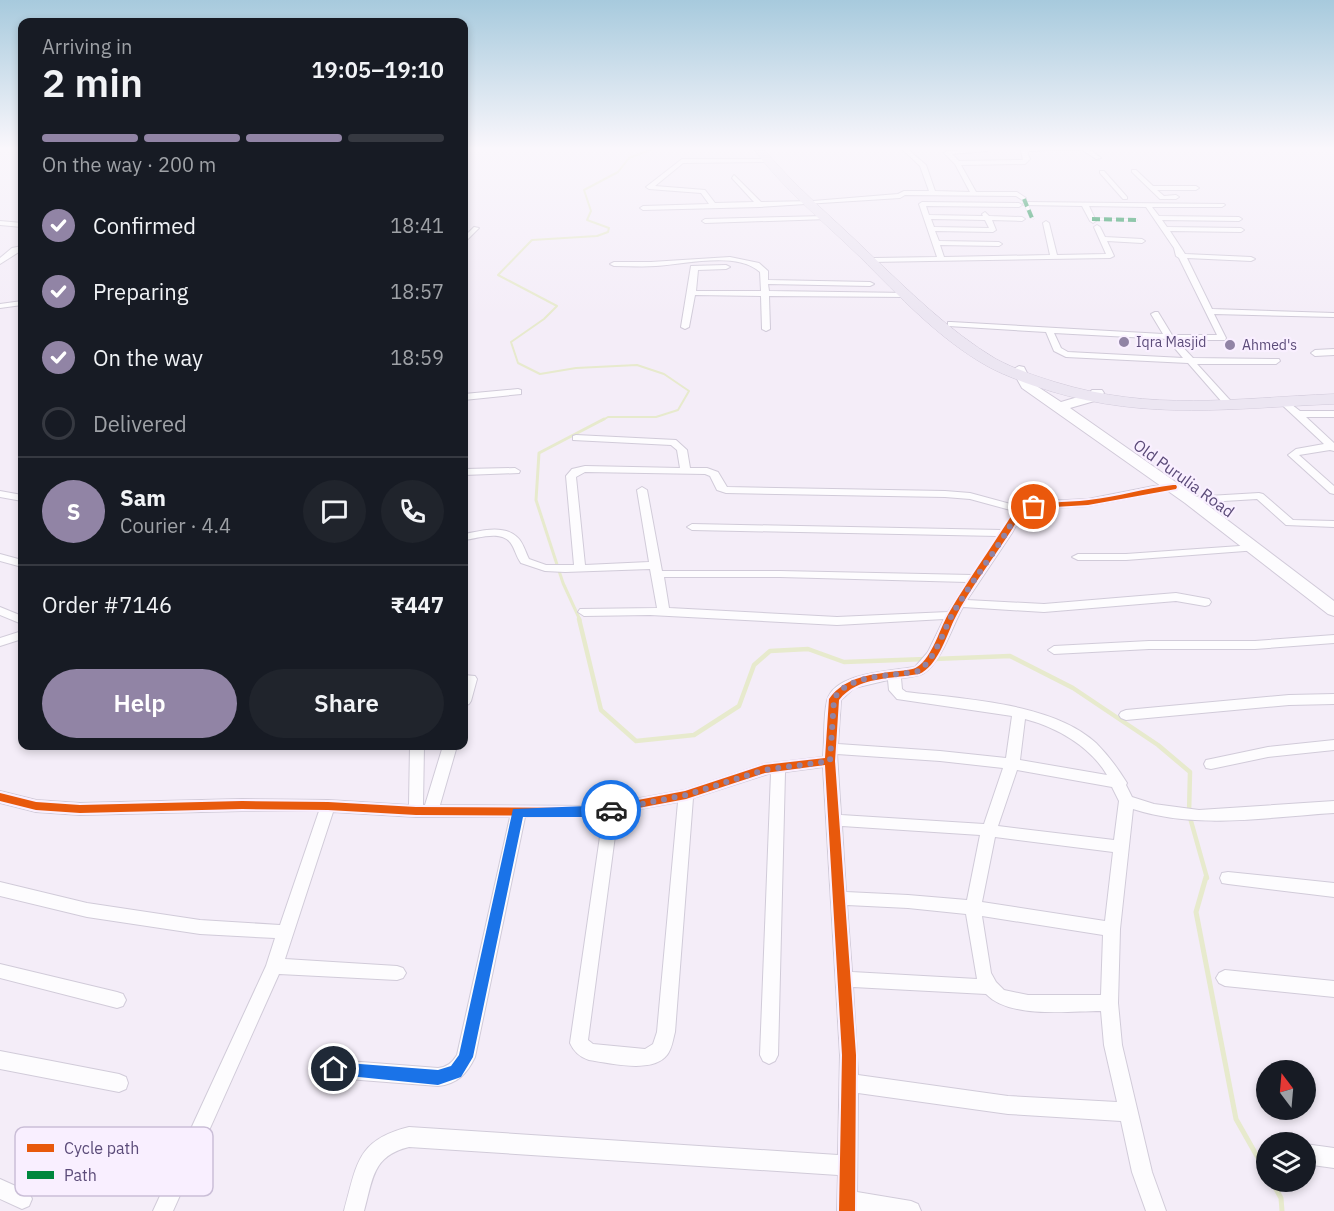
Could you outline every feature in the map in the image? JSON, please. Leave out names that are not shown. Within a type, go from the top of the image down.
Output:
[{"type":"highway","points":[[815,204],[871,264],[975,351],[991,362],[1021,374],[1121,403],[1161,406],[1334,397]]},
{"type":"highway","points":[[816,204],[874,260],[951,324],[988,354],[1021,374]]},
{"type":"highway","points":[[1095,395],[1151,402],[1334,397]]},
{"type":"main road","name":"Old Purulia Road","points":[[1021,374],[1027,385],[1191,500],[1331,606]]},
{"type":"main road","points":[[1060,407],[1095,395]]},
{"type":"street","points":[[712,204],[714,207]]},
{"type":"street","points":[[643,208],[780,204]]},
{"type":"street","points":[[941,257],[922,204],[1012,204]]},
{"type":"street","points":[[1023,204],[1032,218]]},
{"type":"street","points":[[1027,204],[1058,208],[1086,206],[1224,207],[1174,204]]},
{"type":"street","points":[[1149,206],[1156,204]]},
{"type":"street","points":[[980,205],[1005,257]]},
{"type":"street","points":[[874,260],[941,257],[1110,256],[1086,206]]},
{"type":"street","points":[[951,324],[1169,338],[1222,338],[1178,248],[1149,206]]},
{"type":"street","points":[[926,217],[1022,219]]},
{"type":"street","points":[[705,221],[826,218]]},
{"type":"street","points":[[1157,218],[1239,219]]},
{"type":"street","points":[[1094,222],[1136,220]]},
{"type":"street","points":[[0,223],[18,225]]},
{"type":"street","points":[[1046,223],[1054,256]]},
{"type":"street","points":[[468,236],[476,228]]},
{"type":"street","points":[[1164,229],[1241,230]]},
{"type":"street","points":[[931,230],[993,230]]},
{"type":"street","points":[[1102,239],[1142,241]]},
{"type":"street","points":[[936,243],[999,244]]},
{"type":"street","points":[[0,262],[18,251]]},
{"type":"street","points":[[1180,256],[1251,259]]},
{"type":"street","points":[[614,264],[653,264],[696,259],[736,260],[761,267],[764,271],[766,329]]},
{"type":"street","points":[[685,327],[694,268],[726,267]]},
{"type":"street","points":[[764,282],[870,284]]},
{"type":"street","points":[[692,293],[908,295]]},
{"type":"street","points":[[0,306],[18,304]]},
{"type":"street","points":[[1208,311],[1334,315]]},
{"type":"street","points":[[1155,314],[1169,338],[1225,400]]},
{"type":"street","points":[[1049,330],[1057,349],[1065,354],[1191,361],[1276,361]]},
{"type":"street","points":[[1315,353],[1334,352]]},
{"type":"street","points":[[468,397],[518,392]]},
{"type":"street","points":[[1283,401],[1333,447]]},
{"type":"street","points":[[1298,414],[1334,414]]},
{"type":"street","points":[[576,438],[673,442],[684,451],[685,471]]},
{"type":"street","points":[[1333,447],[1299,451],[1293,455],[1334,491]]},
{"type":"street","points":[[580,568],[571,476],[585,469],[712,472],[721,488],[726,490],[970,496],[1023,510]]},
{"type":"street","points":[[468,472],[515,471]]},
{"type":"street","points":[[910,1211],[847,1206],[849,1083],[831,755],[834,699],[838,691],[856,681],[919,671],[930,659],[960,603],[1007,533],[1018,512],[1034,507],[1098,501],[1146,490],[1173,487]]},
{"type":"street","points":[[642,490],[664,612]]},
{"type":"street","points":[[0,494],[18,497]]},
{"type":"street","points":[[1191,500],[1259,496],[1290,523],[1334,524]]},
{"type":"street","points":[[692,528],[1007,533]]},
{"type":"street","points":[[468,536],[495,533],[508,536],[517,544],[525,561],[545,568],[975,579]]},
{"type":"street","points":[[1078,557],[1126,557],[1254,548]]},
{"type":"street","points":[[0,557],[18,563]]},
{"type":"street","points":[[960,603],[1044,608],[1176,597],[1205,602]]},
{"type":"street","points":[[0,611],[18,618]]},
{"type":"street","points":[[584,612],[664,612],[837,621],[953,615]]},
{"type":"street","points":[[0,642],[18,635]]},
{"type":"street","points":[[1054,650],[1149,645],[1256,645],[1334,639]]},
{"type":"street","points":[[894,676],[896,690],[902,696],[1019,712],[1046,720],[1068,730],[1107,763],[1120,783],[1126,801],[1112,928],[1109,1003],[1113,1045],[1142,1172],[1156,1211]]},
{"type":"street","points":[[1126,715],[1289,700],[1334,699]]},
{"type":"street","points":[[1019,712],[1012,763],[989,830],[973,908],[983,974],[990,987],[998,995],[1011,1000],[1028,1003],[1109,1003]]},
{"type":"street","points":[[1211,764],[1268,752],[1334,745]]},
{"type":"street","points":[[417,750],[424,811]]},
{"type":"street","points":[[424,811],[448,750]]},
{"type":"street","points":[[0,797],[36,806],[80,809],[242,805],[518,813],[596,812],[686,795],[722,781],[831,755],[920,754],[1040,766],[1120,783]]},
{"type":"street","points":[[770,1055],[778,768]]},
{"type":"street","points":[[610,810],[579,1043],[589,1052],[645,1058],[661,1049],[666,1032],[686,795]]},
{"type":"street","points":[[1126,801],[1172,813],[1199,816],[1334,807]]},
{"type":"street","points":[[201,1127],[274,966],[328,806]]},
{"type":"street","points":[[334,1069],[438,1077],[448,1076],[461,1067],[466,1057],[518,813]]},
{"type":"street","points":[[834,820],[989,830],[1121,847]]},
{"type":"street","points":[[1228,878],[1334,890]]},
{"type":"street","points":[[0,889],[87,910],[177,923],[286,932]]},
{"type":"street","points":[[839,898],[881,898],[1014,912],[1112,928]]},
{"type":"street","points":[[274,966],[397,973]]},
{"type":"street","points":[[0,971],[117,1000]]},
{"type":"street","points":[[1225,978],[1334,988]]},
{"type":"street","points":[[844,979],[990,987]]},
{"type":"street","points":[[0,1060],[119,1083]]},
{"type":"street","points":[[849,1083],[1008,1105],[1129,1112]]},
{"type":"street","points":[[354,1211],[371,1156],[382,1143],[409,1137],[848,1166]]},
{"type":"street","points":[[1316,1156],[1334,1158]]},
{"type":"street","points":[[0,1189],[15,1196]]},
{"type":"street","points":[[15,1196],[22,1199]]},
{"type":"street","points":[[163,1211],[170,1196]]},
{"type":"waterway","points":[[589,204],[591,211],[587,220],[609,228],[608,232],[597,236],[532,240],[498,275],[557,306],[544,319],[511,342],[518,363],[540,374],[576,368],[637,365],[664,374],[689,391],[678,410],[656,417],[608,417],[601,421]]},
{"type":"waterway","points":[[580,620],[563,583],[536,500],[539,453],[604,419]]},
{"type":"waterway","points":[[579,619],[601,710],[636,741],[694,735],[739,706],[754,665],[770,651],[808,649],[844,662],[926,659]]},
{"type":"waterway","points":[[934,659],[1010,656],[1073,688],[1158,745],[1190,772],[1189,814],[1207,878]]},
{"type":"waterway","points":[[1206,877],[1196,912],[1236,1119],[1256,1154]]},
{"type":"waterway","points":[[1278,1192],[1281,1198],[1282,1211]]},
{"type":"marked path","points":[[1026,204],[1032,218]]},
{"type":"marked path","points":[[1092,219],[1136,220]]},
{"type":"cycle path","points":[[847,1211],[849,1055],[830,761],[834,699],[841,691],[860,681],[919,671],[925,665],[952,615],[1018,512],[1037,506],[1098,501],[1173,487]]},
{"type":"cycle path","points":[[0,797],[36,806],[80,809],[242,805],[328,806],[416,811],[596,812],[686,795],[764,769],[830,761]]},
{"type":"way so far","points":[[611,810],[686,795],[722,781],[764,770],[830,761],[834,699],[838,691],[856,681],[919,671],[927,664],[953,615],[992,552],[1007,533],[1018,512],[1034,507]]},
{"type":"place","name":"Iqra Masjid","points":[[1124,342]]},
{"type":"place","name":"Ahmed's","points":[[1230,345]]},
{"type":"route","points":[[334,1069],[438,1077],[456,1072],[466,1057],[518,813],[611,810]]}]
